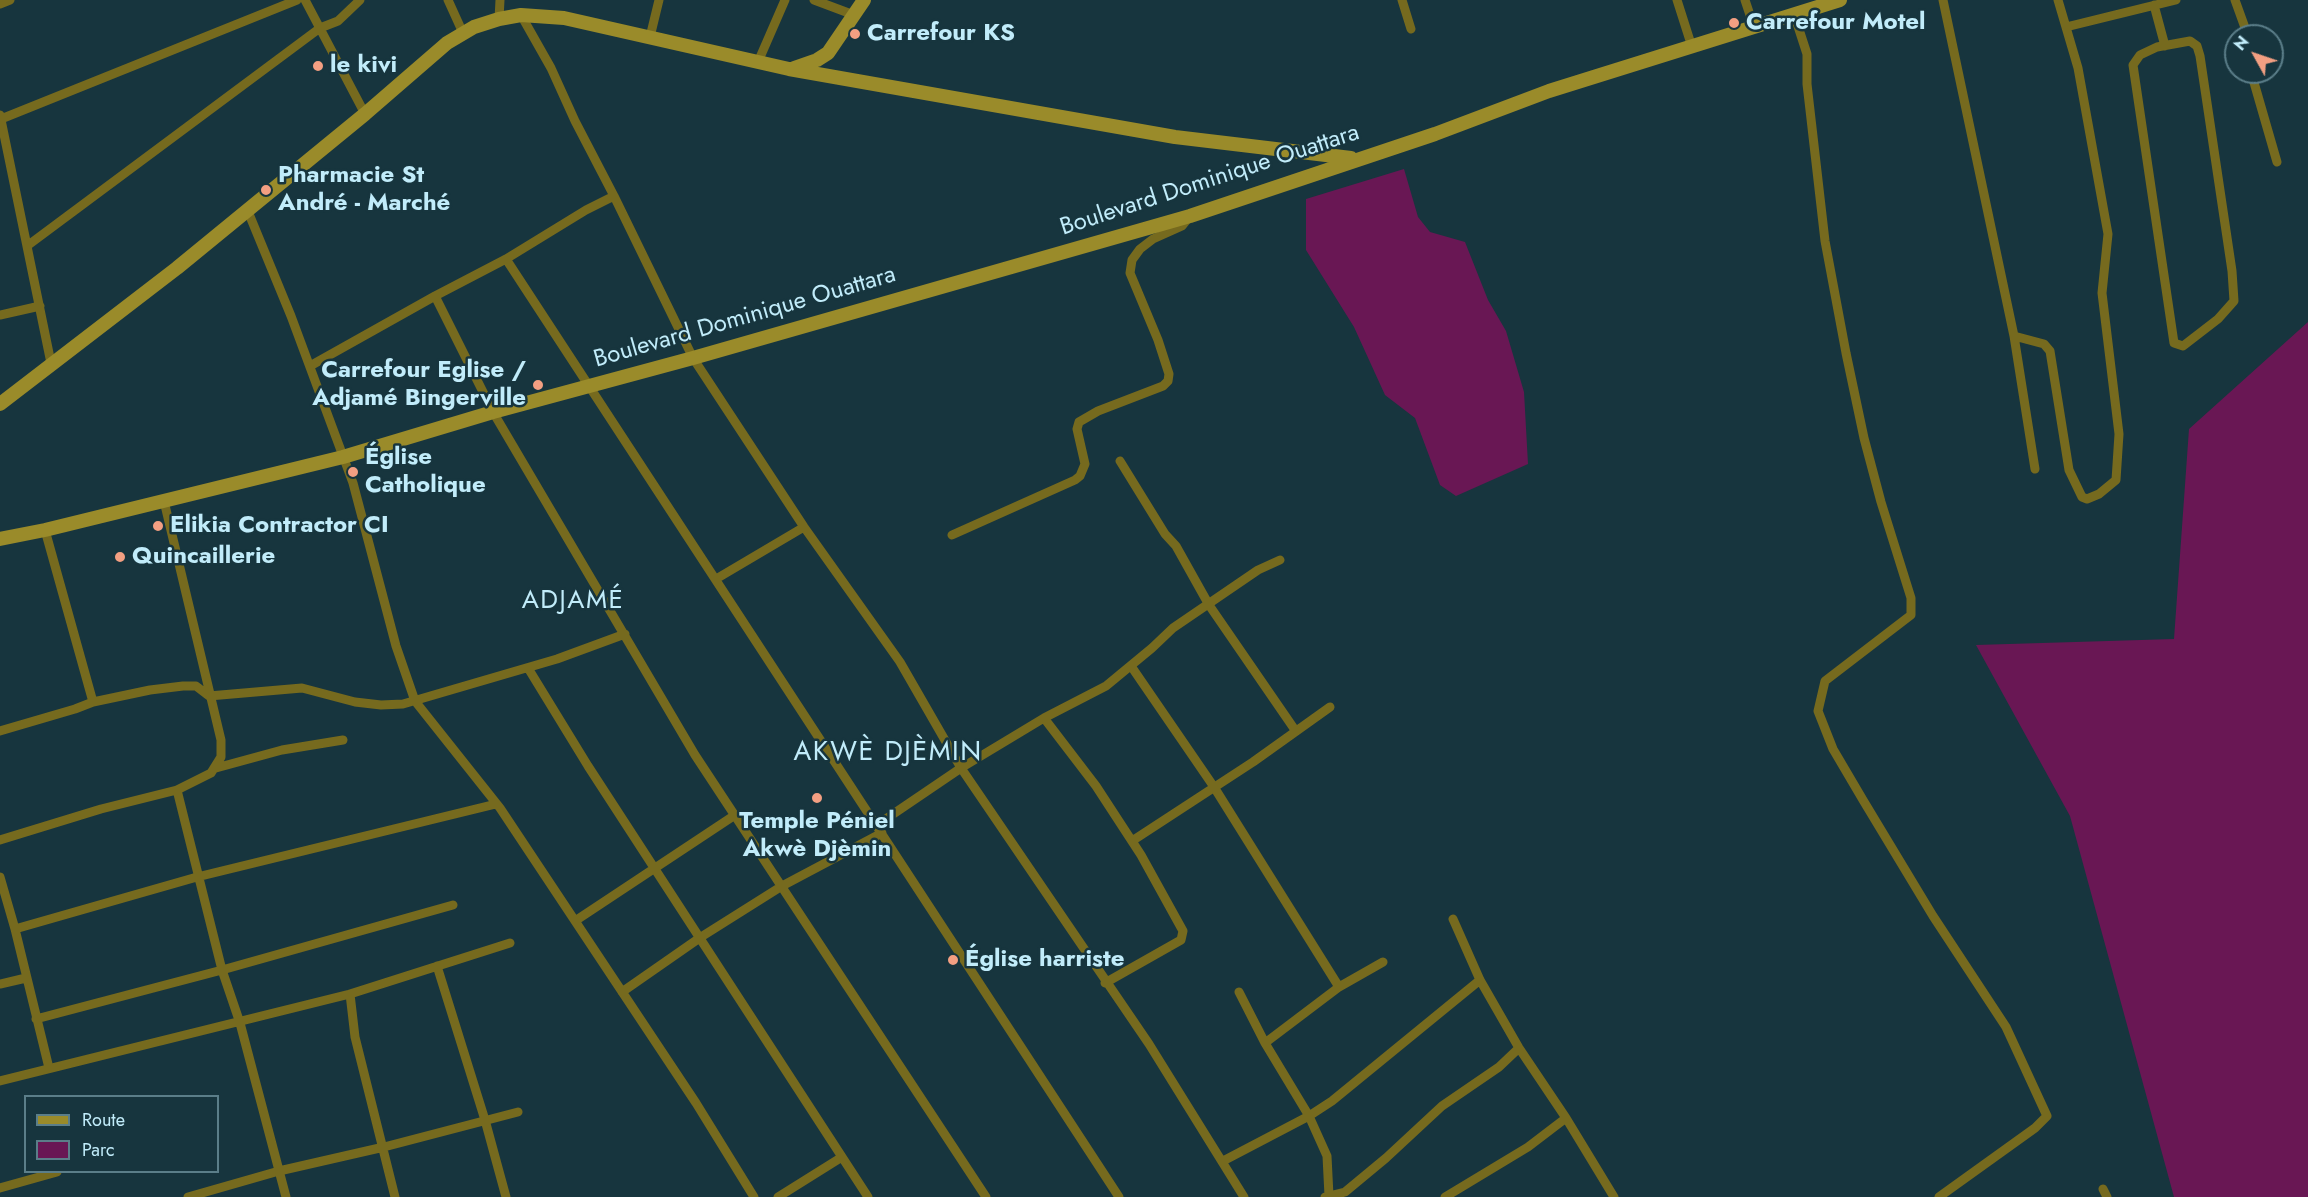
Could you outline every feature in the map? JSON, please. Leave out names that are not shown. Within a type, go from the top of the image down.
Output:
[{"type":"street","points":[[0,4],[10,0]]},
{"type":"street","points":[[51,363],[1,117],[297,0]]},
{"type":"street","points":[[305,0],[365,114]]},
{"type":"street","points":[[27,246],[320,28],[338,21],[360,0]]},
{"type":"street","points":[[448,0],[463,33]]},
{"type":"street","points":[[500,0],[500,19]]},
{"type":"street","points":[[650,38],[659,0]]},
{"type":"street","points":[[758,62],[785,0]]},
{"type":"street","points":[[814,0],[854,15]]},
{"type":"street","points":[[789,69],[807,64],[828,52],[864,0]]},
{"type":"street","points":[[1402,0],[1411,28]]},
{"type":"street","points":[[1677,0],[1692,47]]},
{"type":"street","points":[[1745,0],[1754,27]]},
{"type":"street","name":"Boulevard Dominique Ouattara","points":[[0,539],[343,457],[493,412],[693,358],[1190,216],[1435,134],[1549,91],[1840,0]]},
{"type":"street","points":[[1942,0],[2014,336],[2035,469]]},
{"type":"street","points":[[2014,336],[2044,344],[2050,351],[2069,470],[2082,496],[2087,499],[2099,494],[2116,480],[2119,434],[2102,293],[2108,234],[2078,68],[2058,0]]},
{"type":"street","points":[[2066,27],[2176,0]]},
{"type":"street","points":[[2235,0],[2244,24]]},
{"type":"street","points":[[2154,5],[2165,46]]},
{"type":"street","points":[[1794,14],[1807,54],[1807,84],[1825,241],[1846,353],[1878,491],[1911,598],[1911,615],[1825,681],[1818,711],[1833,749],[1863,800],[1933,916],[2006,1027],[2047,1116],[2035,1128],[1939,1197]]},
{"type":"street","points":[[521,15],[551,68],[693,358],[804,527],[900,662],[961,768],[1105,983],[1149,1044],[1244,1197]]},
{"type":"street","points":[[0,404],[177,268],[365,114],[447,43],[463,33],[500,19],[521,15],[564,18],[789,69],[1175,137],[1355,159]]},
{"type":"street","points":[[2190,41],[2197,46],[2200,56],[2234,291],[2234,301],[2218,319],[2183,346],[2174,343],[2133,65],[2140,55],[2165,46],[2190,41]]},
{"type":"street","points":[[2254,84],[2277,162]]},
{"type":"street","points":[[310,366],[506,259],[586,210],[614,196]]},
{"type":"street","points":[[247,209],[310,366],[353,483],[396,646],[415,701],[496,804],[696,1103],[754,1197]]},
{"type":"street","points":[[952,534],[1075,480],[1080,476],[1085,464],[1077,429],[1079,422],[1098,411],[1163,386],[1168,381],[1169,374],[1158,340],[1130,273],[1132,260],[1140,249],[1154,239],[1182,226],[1190,216]]},
{"type":"street","points":[[506,259],[1119,1197]]},
{"type":"street","points":[[435,296],[493,412],[695,755],[986,1197]]},
{"type":"street","points":[[0,315],[40,306]]},
{"type":"street","points":[[1120,461],[1165,534],[1176,546],[1209,605],[1295,730]]},
{"type":"street","points":[[164,501],[220,740],[221,757],[216,768]]},
{"type":"street","points":[[716,579],[804,527]]},
{"type":"street","points":[[45,530],[93,702]]},
{"type":"street","points":[[622,992],[700,937],[879,829],[961,768],[1044,718],[1106,686],[1173,628],[1258,570],[1280,560]]},
{"type":"street","points":[[0,731],[93,702],[150,690],[183,686],[196,686],[209,696],[302,688],[355,702],[381,705],[415,701],[528,668],[625,634]]},
{"type":"street","points":[[1131,666],[1214,787],[1340,987]]},
{"type":"street","points":[[528,668],[588,766],[868,1197]]},
{"type":"street","points":[[1132,841],[1253,762],[1330,707]]},
{"type":"street","points":[[1044,718],[1096,786],[1132,841],[1183,931],[1181,939],[1105,983]]},
{"type":"street","points":[[0,840],[101,809],[177,790],[205,777],[216,768],[282,750],[342,740]]},
{"type":"street","points":[[177,790],[197,878],[222,970],[240,1023],[286,1197]]},
{"type":"street","points":[[15,929],[197,878],[496,804]]},
{"type":"street","points":[[575,921],[735,815]]},
{"type":"street","points":[[0,877],[49,1068]]},
{"type":"street","points":[[36,1018],[222,970],[453,905]]},
{"type":"street","points":[[1452,919],[1480,980],[1614,1197]]},
{"type":"street","points":[[0,1081],[350,994],[510,944]]},
{"type":"street","points":[[1265,1043],[1340,987],[1383,962]]},
{"type":"street","points":[[437,966],[485,1120],[506,1197]]},
{"type":"street","points":[[0,984],[26,978]]},
{"type":"street","points":[[1223,1161],[1274,1136],[1332,1101],[1480,980]]},
{"type":"street","points":[[1239,992],[1265,1043],[1309,1116],[1327,1156],[1327,1197],[1347,1195],[1442,1106],[1499,1067],[1520,1048]]},
{"type":"street","points":[[350,994],[356,1037],[395,1197]]},
{"type":"street","points":[[188,1197],[279,1171],[384,1147],[518,1112]]},
{"type":"street","points":[[1445,1197],[1528,1148],[1566,1118]]},
{"type":"street","points":[[778,1197],[842,1157]]},
{"type":"street","points":[[0,1188],[53,1173]]},
{"type":"green space","points":[[1404,169],[1418,217],[1430,232],[1465,242],[1488,300],[1506,331],[1524,392],[1528,464],[1456,496],[1440,485],[1415,418],[1385,395],[1354,327],[1306,250],[1306,199]]},
{"type":"green space","points":[[2308,322],[2308,1197],[2174,1197],[2070,816],[1976,645],[2174,639],[2189,429]]},
{"type":"place","name":"Carrefour Motel","points":[[1734,23]]},
{"type":"place","name":"Carrefour KS","points":[[855,34]]},
{"type":"place","name":"le kivi","points":[[318,66]]},
{"type":"place","name":"Pharmacie St André - Marché","points":[[266,190]]},
{"type":"place","name":"Carrefour Eglise / Adjamé Bingerville","points":[[538,385]]},
{"type":"place","name":"Église Catholique","points":[[353,472]]},
{"type":"place","name":"Elikia Contractor CI","points":[[158,526]]},
{"type":"place","name":"Quincaillerie","points":[[120,557]]},
{"type":"place","name":"Temple Péniel Akwè Djèmin","points":[[817,798]]},
{"type":"place","name":"Église harriste","points":[[953,960]]},
{"type":"district","name":"ADJAMÉ","points":[[573,602]]},
{"type":"district","name":"AKWÈ DJÈMIN","points":[[888,753]]}]
